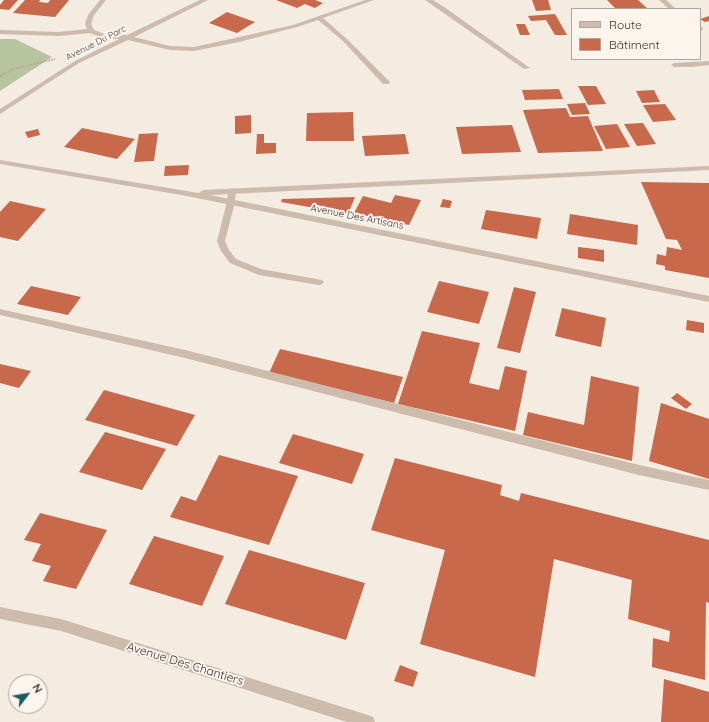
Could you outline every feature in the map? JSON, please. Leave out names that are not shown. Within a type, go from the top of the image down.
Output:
[{"type":"street","points":[[91,31],[88,24],[91,15],[103,0]]},
{"type":"street","name":"Avenue Du Parc","points":[[0,112],[77,62],[205,0]]},
{"type":"street","points":[[0,32],[59,34],[91,31],[106,38],[126,37],[170,48],[194,49],[246,38],[320,19],[371,0]]},
{"type":"street","points":[[428,0],[445,10],[497,49],[526,68]]},
{"type":"street","points":[[662,0],[672,8]]},
{"type":"street","points":[[320,19],[345,40],[386,82]]},
{"type":"street","points":[[674,65],[709,63]]},
{"type":"street","name":"Avenue Des Artisans","points":[[0,162],[187,193],[709,300]]},
{"type":"street","points":[[187,193],[709,168]]},
{"type":"street","points":[[232,191],[231,202],[221,241],[225,251],[233,261],[259,272],[319,282]]},
{"type":"street","points":[[0,312],[185,354],[631,468],[709,485]]},
{"type":"street","name":"Avenue Des Chantiers","points":[[0,613],[61,625],[368,722]]},
{"type":"path","points":[[0,76],[14,69],[71,56],[77,62]]},
{"type":"green space","points":[[0,39],[15,39],[52,57],[0,91]]},
{"type":"building","points":[[4,0],[18,0],[9,10],[0,9],[0,5]]},
{"type":"building","points":[[25,0],[40,0],[39,2],[48,3],[50,0],[69,0],[55,17],[13,13]]},
{"type":"building","points":[[276,0],[315,0],[323,3],[315,8],[305,4],[297,8]]},
{"type":"building","points":[[532,0],[548,0],[551,10],[536,11]]},
{"type":"building","points":[[607,0],[638,0],[647,8],[615,8]]},
{"type":"building","points":[[227,12],[255,22],[237,33],[209,23]]},
{"type":"building","points":[[555,14],[567,35],[555,35],[546,20],[531,21],[528,16]]},
{"type":"building","points":[[709,16],[709,21],[705,22],[701,19]]},
{"type":"building","points":[[516,24],[525,24],[530,35],[520,35]]},
{"type":"building","points":[[578,86],[596,86],[606,104],[588,105]]},
{"type":"building","points":[[559,89],[563,99],[525,100],[522,90]]},
{"type":"building","points":[[654,90],[660,102],[642,103],[636,91]]},
{"type":"building","points":[[585,103],[590,114],[572,115],[567,104]]},
{"type":"building","points":[[665,104],[676,120],[653,122],[643,105]]},
{"type":"building","points":[[566,108],[570,117],[588,116],[603,151],[538,153],[523,110]]},
{"type":"building","points":[[353,112],[354,141],[306,141],[307,113]]},
{"type":"building","points":[[251,115],[251,133],[235,134],[235,116]]},
{"type":"building","points":[[643,123],[656,144],[637,146],[624,124]]},
{"type":"building","points":[[617,124],[630,147],[606,149],[594,126]]},
{"type":"building","points":[[512,125],[521,152],[462,154],[456,127]]},
{"type":"building","points":[[82,128],[135,139],[117,159],[64,147]]},
{"type":"building","points":[[38,129],[40,135],[28,138],[25,132]]},
{"type":"building","points":[[158,133],[154,161],[134,162],[139,134]]},
{"type":"building","points":[[257,134],[264,134],[264,143],[276,143],[276,153],[256,154]]},
{"type":"building","points":[[405,134],[409,154],[365,156],[362,136]]},
{"type":"building","points":[[189,165],[188,175],[164,176],[165,166]]},
{"type":"building","points":[[641,182],[709,183],[709,278],[665,270],[665,266],[656,264],[657,254],[666,256],[667,247],[682,250],[677,240],[666,239]]},
{"type":"building","points":[[395,195],[421,200],[409,225],[354,213],[363,196],[391,203]]},
{"type":"building","points":[[355,197],[348,214],[281,202],[282,199]]},
{"type":"building","points":[[443,199],[452,201],[450,208],[440,207]]},
{"type":"building","points":[[10,201],[46,209],[18,241],[0,237],[0,212]]},
{"type":"building","points":[[486,210],[541,218],[537,239],[481,229]]},
{"type":"building","points":[[570,214],[638,225],[637,245],[567,234]]},
{"type":"building","points":[[578,247],[604,250],[604,262],[578,258]]},
{"type":"building","points":[[439,281],[489,292],[479,324],[427,312]]},
{"type":"building","points":[[31,286],[81,297],[68,315],[17,304]]},
{"type":"building","points":[[514,287],[536,292],[520,353],[497,348]]},
{"type":"building","points":[[562,308],[606,318],[601,347],[555,336]]},
{"type":"building","points":[[687,320],[704,323],[704,333],[686,330]]},
{"type":"building","points":[[422,331],[480,343],[469,383],[499,390],[505,366],[527,371],[515,431],[398,404]]},
{"type":"building","points":[[280,349],[403,377],[394,403],[269,373]]},
{"type":"building","points":[[0,364],[31,371],[19,388],[0,383]]},
{"type":"building","points":[[591,376],[639,387],[632,461],[523,435],[528,412],[584,425]]},
{"type":"building","points":[[104,390],[195,415],[177,446],[85,420]]},
{"type":"building","points":[[677,393],[692,404],[686,409],[671,398]]},
{"type":"building","points":[[661,403],[709,419],[709,479],[649,461]]},
{"type":"building","points":[[105,432],[166,449],[142,490],[79,472]]},
{"type":"building","points":[[293,434],[364,454],[352,484],[279,463]]},
{"type":"building","points":[[219,455],[298,476],[269,545],[170,517],[181,496],[196,501]]},
{"type":"building","points":[[395,458],[502,485],[500,495],[519,501],[521,493],[709,540],[709,603],[706,602],[705,680],[652,667],[653,638],[669,642],[670,631],[628,619],[632,580],[554,559],[535,677],[420,644],[445,550],[371,530]]},
{"type":"building","points":[[40,513],[107,530],[76,589],[43,581],[51,566],[32,561],[41,544],[24,540]]},
{"type":"building","points":[[154,536],[224,556],[202,606],[129,584]]},
{"type":"building","points":[[249,550],[365,583],[346,640],[225,604]]},
{"type":"building","points":[[400,665],[418,672],[413,687],[394,681]]},
{"type":"building","points":[[664,679],[709,692],[709,722],[661,722]]}]
